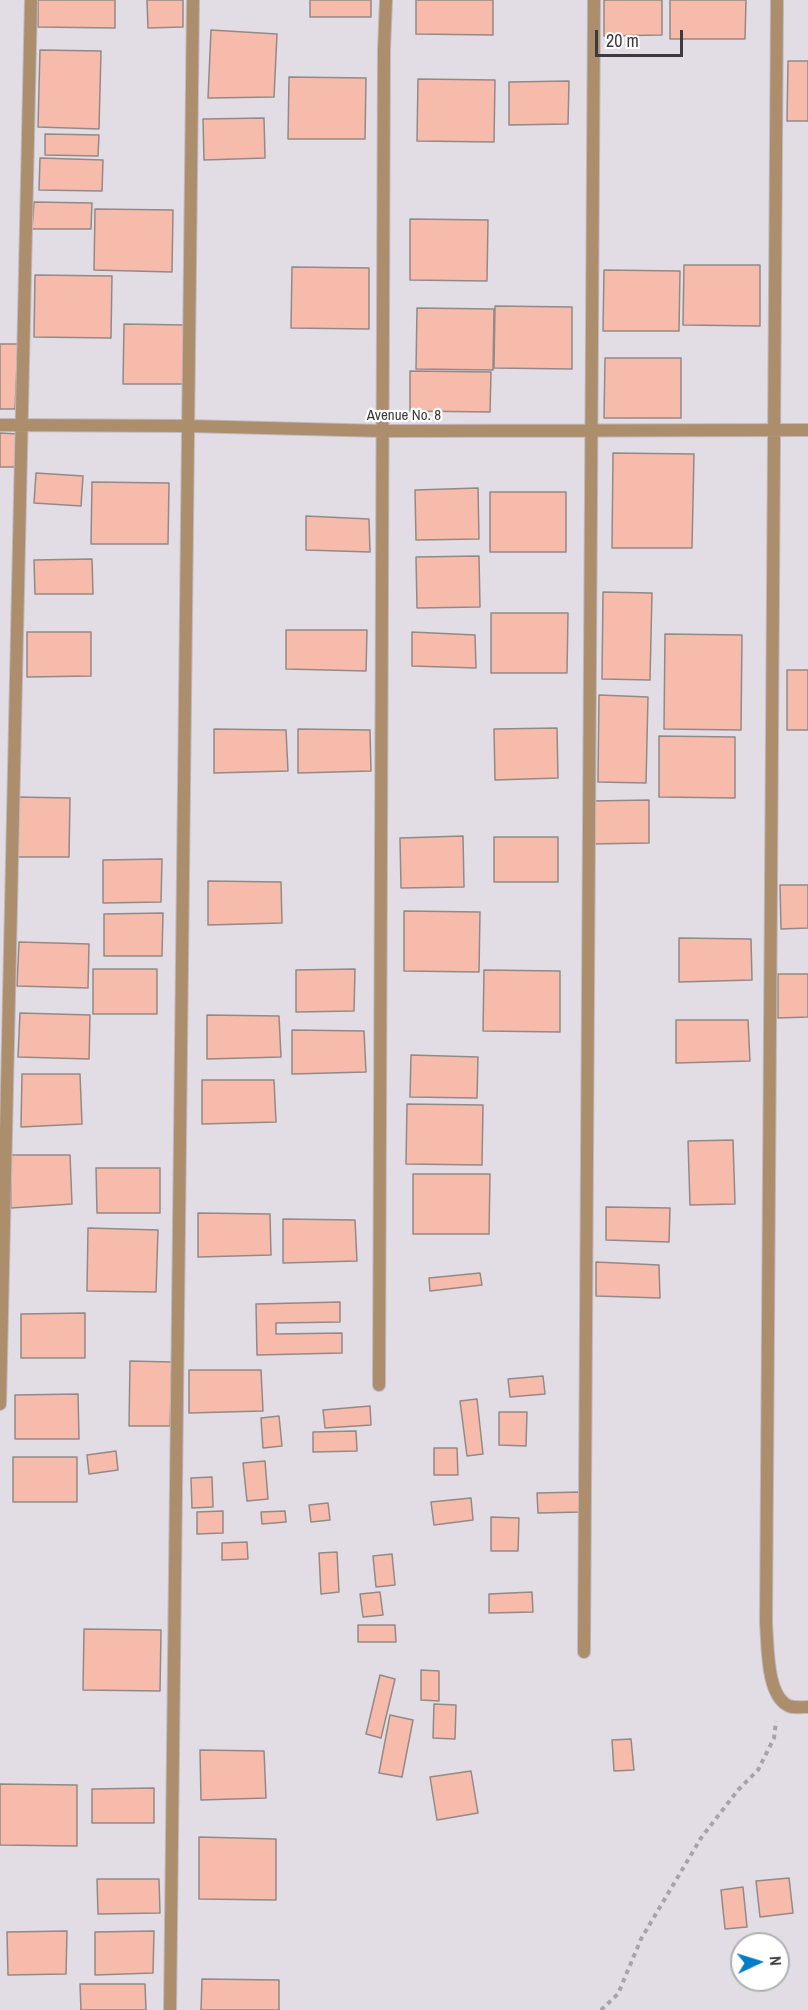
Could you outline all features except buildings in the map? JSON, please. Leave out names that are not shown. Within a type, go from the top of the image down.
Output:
[{"type":"street","points":[[0,1404],[31,0]]},
{"type":"street","points":[[171,2010],[193,0]]},
{"type":"street","points":[[379,1385],[386,0]]},
{"type":"street","points":[[584,1652],[594,0]]},
{"type":"street","points":[[777,0],[766,1623],[772,1683],[779,1699],[791,1707],[808,1707]]},
{"type":"street","name":"Avenue No. 8","points":[[0,425],[188,426],[383,431],[808,430]]},
{"type":"path","points":[[601,2010],[618,1994],[641,1939],[701,1838],[738,1790],[758,1770],[774,1738],[779,1699]]}]
